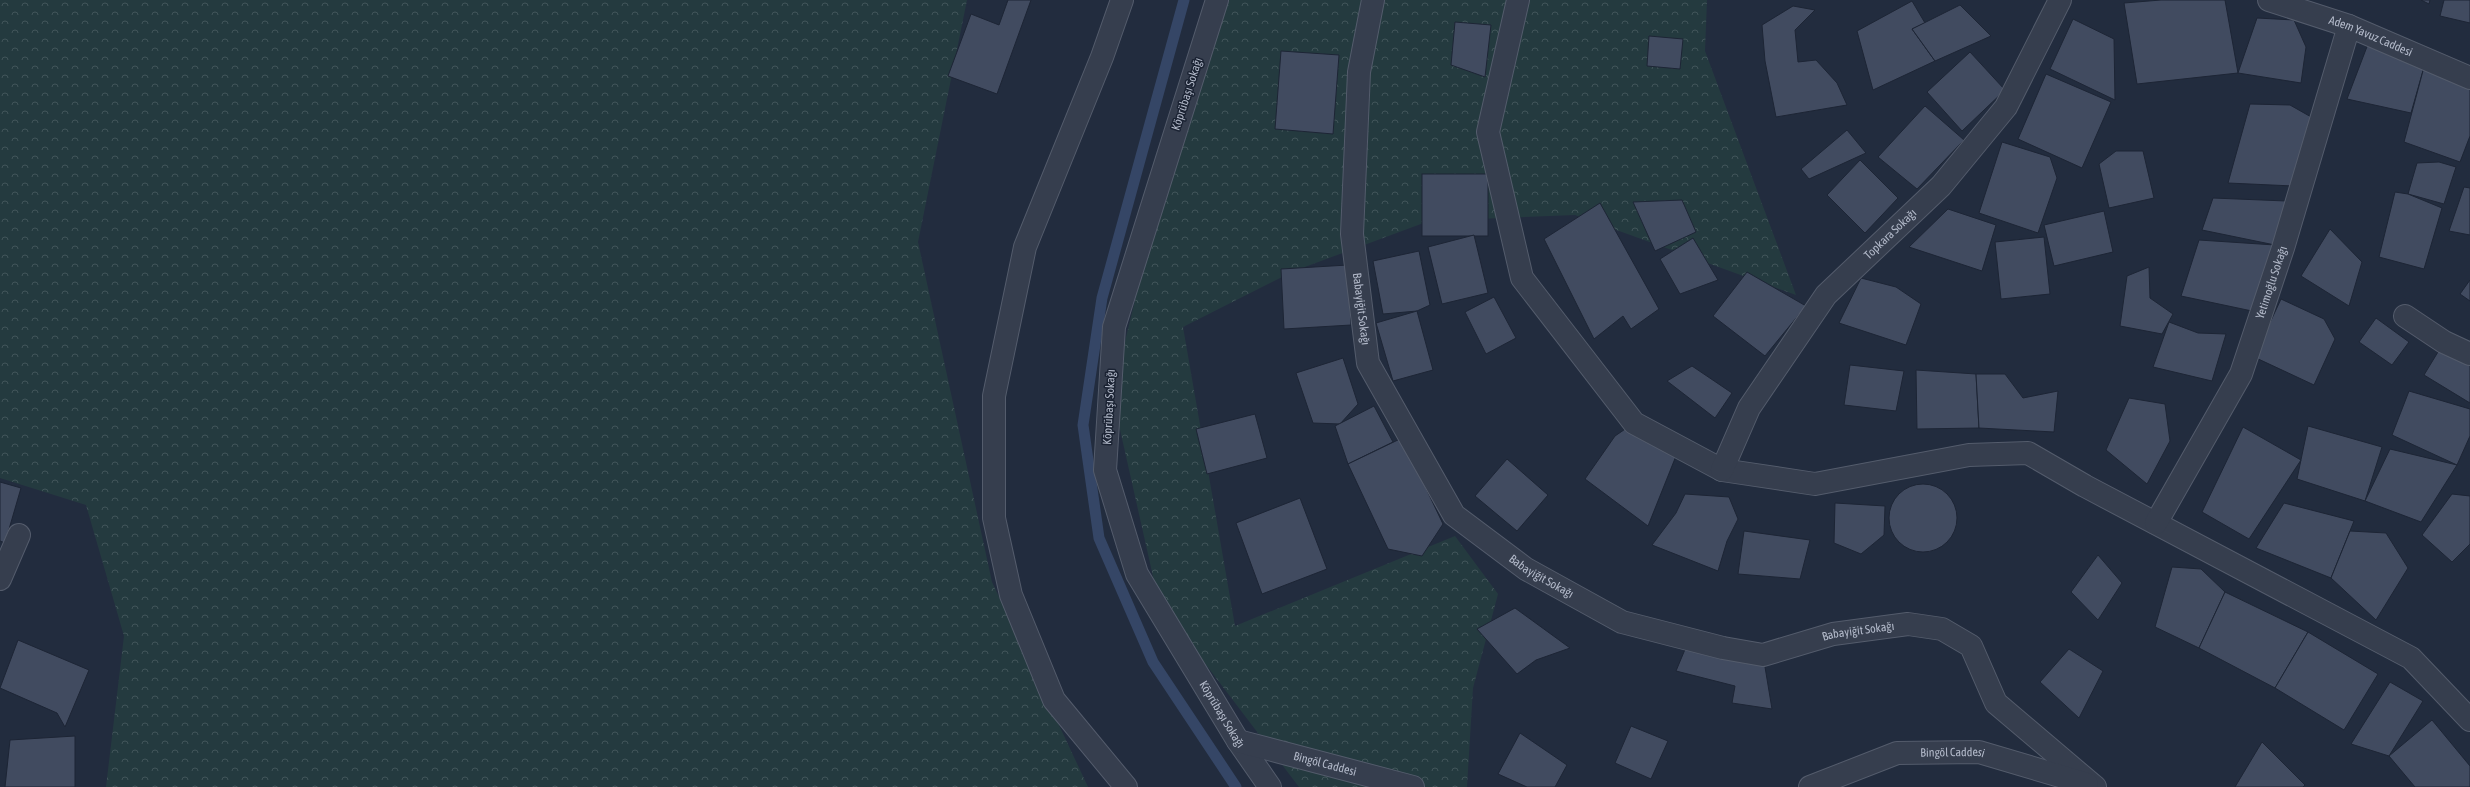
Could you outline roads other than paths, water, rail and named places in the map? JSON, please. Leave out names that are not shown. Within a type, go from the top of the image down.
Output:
[{"type":"street","points":[[1122,0],[1102,57],[1025,247],[994,396],[994,510],[1011,595],[1054,700],[1126,787]]},
{"type":"street","name":"Köprübaşı Sokağı","points":[[1217,0],[1114,326],[1105,470],[1137,574],[1238,741],[1270,787]]},
{"type":"street","name":"Babayiğit Sokağı","points":[[1374,0],[1359,72],[1352,234],[1368,363],[1454,515],[1526,569],[1622,622],[1723,648],[1763,655],[1833,634],[1908,624],[1942,628],[1971,646],[1996,703],[2095,787]]},
{"type":"street","points":[[1518,0],[1488,132],[1522,278],[1634,423],[1722,470],[1816,484],[1969,455],[2028,453],[2156,523],[2411,658],[2470,720]]},
{"type":"street","name":"Topkara Sokağı","points":[[1722,470],[1749,408],[1826,295],[1940,186],[2006,107],[2060,0]]},
{"type":"street","name":"Adem Yavuz Caddesi","points":[[2269,0],[2348,26],[2470,78]]},
{"type":"street","name":"Yetimoğlu Sokağı","points":[[2156,523],[2241,374],[2284,248],[2348,26]]},
{"type":"street","points":[[2405,316],[2444,342],[2470,354]]},
{"type":"street","points":[[0,579],[19,535]]},
{"type":"street","name":"Bingöl Caddesi","points":[[1238,741],[1413,787]]},
{"type":"street","name":"Bingöl Caddesi","points":[[1810,787],[1897,752],[1979,752],[2095,787]]},
{"type":"waterway","points":[[1184,0],[1102,298],[1083,425],[1099,538],[1153,662],[1236,787]]}]
